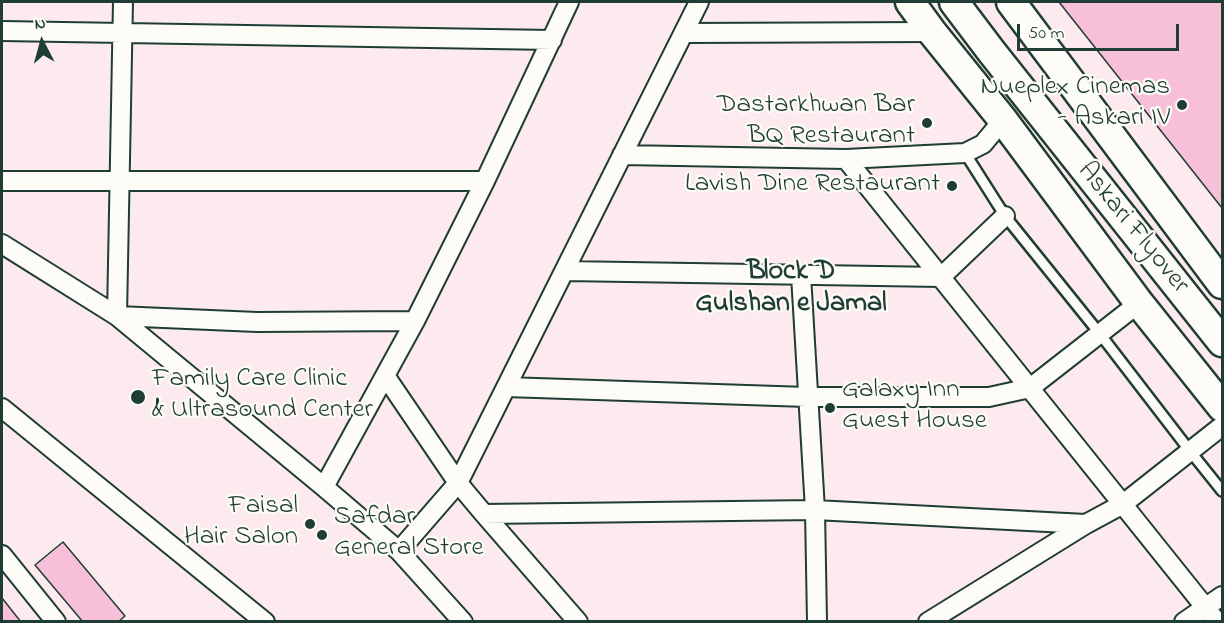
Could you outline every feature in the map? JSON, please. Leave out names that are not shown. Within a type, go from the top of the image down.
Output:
[{"type":"main road","points":[[910,2],[1003,120],[1139,303],[1222,407]]},
{"type":"main road","name":"Askari Flyover","points":[[954,2],[1222,342]]},
{"type":"main road","points":[[1011,2],[1222,284]]},
{"type":"street","points":[[117,316],[123,2]]},
{"type":"street","points":[[324,487],[415,321],[485,181],[569,2]]},
{"type":"street","points":[[399,551],[458,483],[684,33],[693,3]]},
{"type":"street","points":[[2,31],[552,40]]},
{"type":"street","points":[[684,33],[932,32]]},
{"type":"street","points":[[622,155],[846,159],[965,153],[982,144],[1003,120]]},
{"type":"street","points":[[846,159],[1211,614]]},
{"type":"street","points":[[2,182],[485,181]]},
{"type":"street","points":[[565,271],[941,278],[1005,216]]},
{"type":"street","points":[[2,244],[117,316],[399,551],[463,621]]},
{"type":"street","points":[[801,274],[815,510],[817,621]]},
{"type":"street","points":[[506,387],[807,397],[989,397],[1030,388],[1139,303]]},
{"type":"street","points":[[117,316],[257,322],[415,321]]},
{"type":"street","points":[[386,376],[458,483],[578,621]]},
{"type":"street","points":[[2,408],[265,621]]},
{"type":"street","points":[[928,621],[1086,524],[1123,504],[1222,426]]},
{"type":"street","points":[[484,514],[815,510],[1086,524]]},
{"type":"street","points":[[2,555],[56,621]]},
{"type":"street","points":[[1184,621],[1211,614],[1222,596]]},
{"type":"lane","points":[[965,153],[1005,216],[1222,491]]},
{"type":"building","name":"Nueplex Cinemas - Askari IV","points":[[1059,2],[1222,2],[1222,208]]},
{"type":"building","points":[[63,542],[125,616],[118,622],[83,622],[35,565]]},
{"type":"building","points":[[2,598],[21,622],[2,622]]},
{"type":"place","name":"Nueplex Cinemas - Askari IV","points":[[1182,105]]},
{"type":"place","name":"Dastarkhwan Bar BQ Restaurant","points":[[927,123]]},
{"type":"place","name":"Lavish Dine Restaurant","points":[[952,186]]},
{"type":"place","name":"Family Care Clinic & Ultrasound Center","points":[[138,397]]},
{"type":"place","name":"Galaxy Inn Guest House","points":[[830,408]]},
{"type":"place","name":"Faisal Hair Salon","points":[[310,524]]},
{"type":"place","name":"Safdar General Store","points":[[322,535]]},
{"type":"district","name":"Block D Gulshan e Jamal","points":[[791,289]]}]
